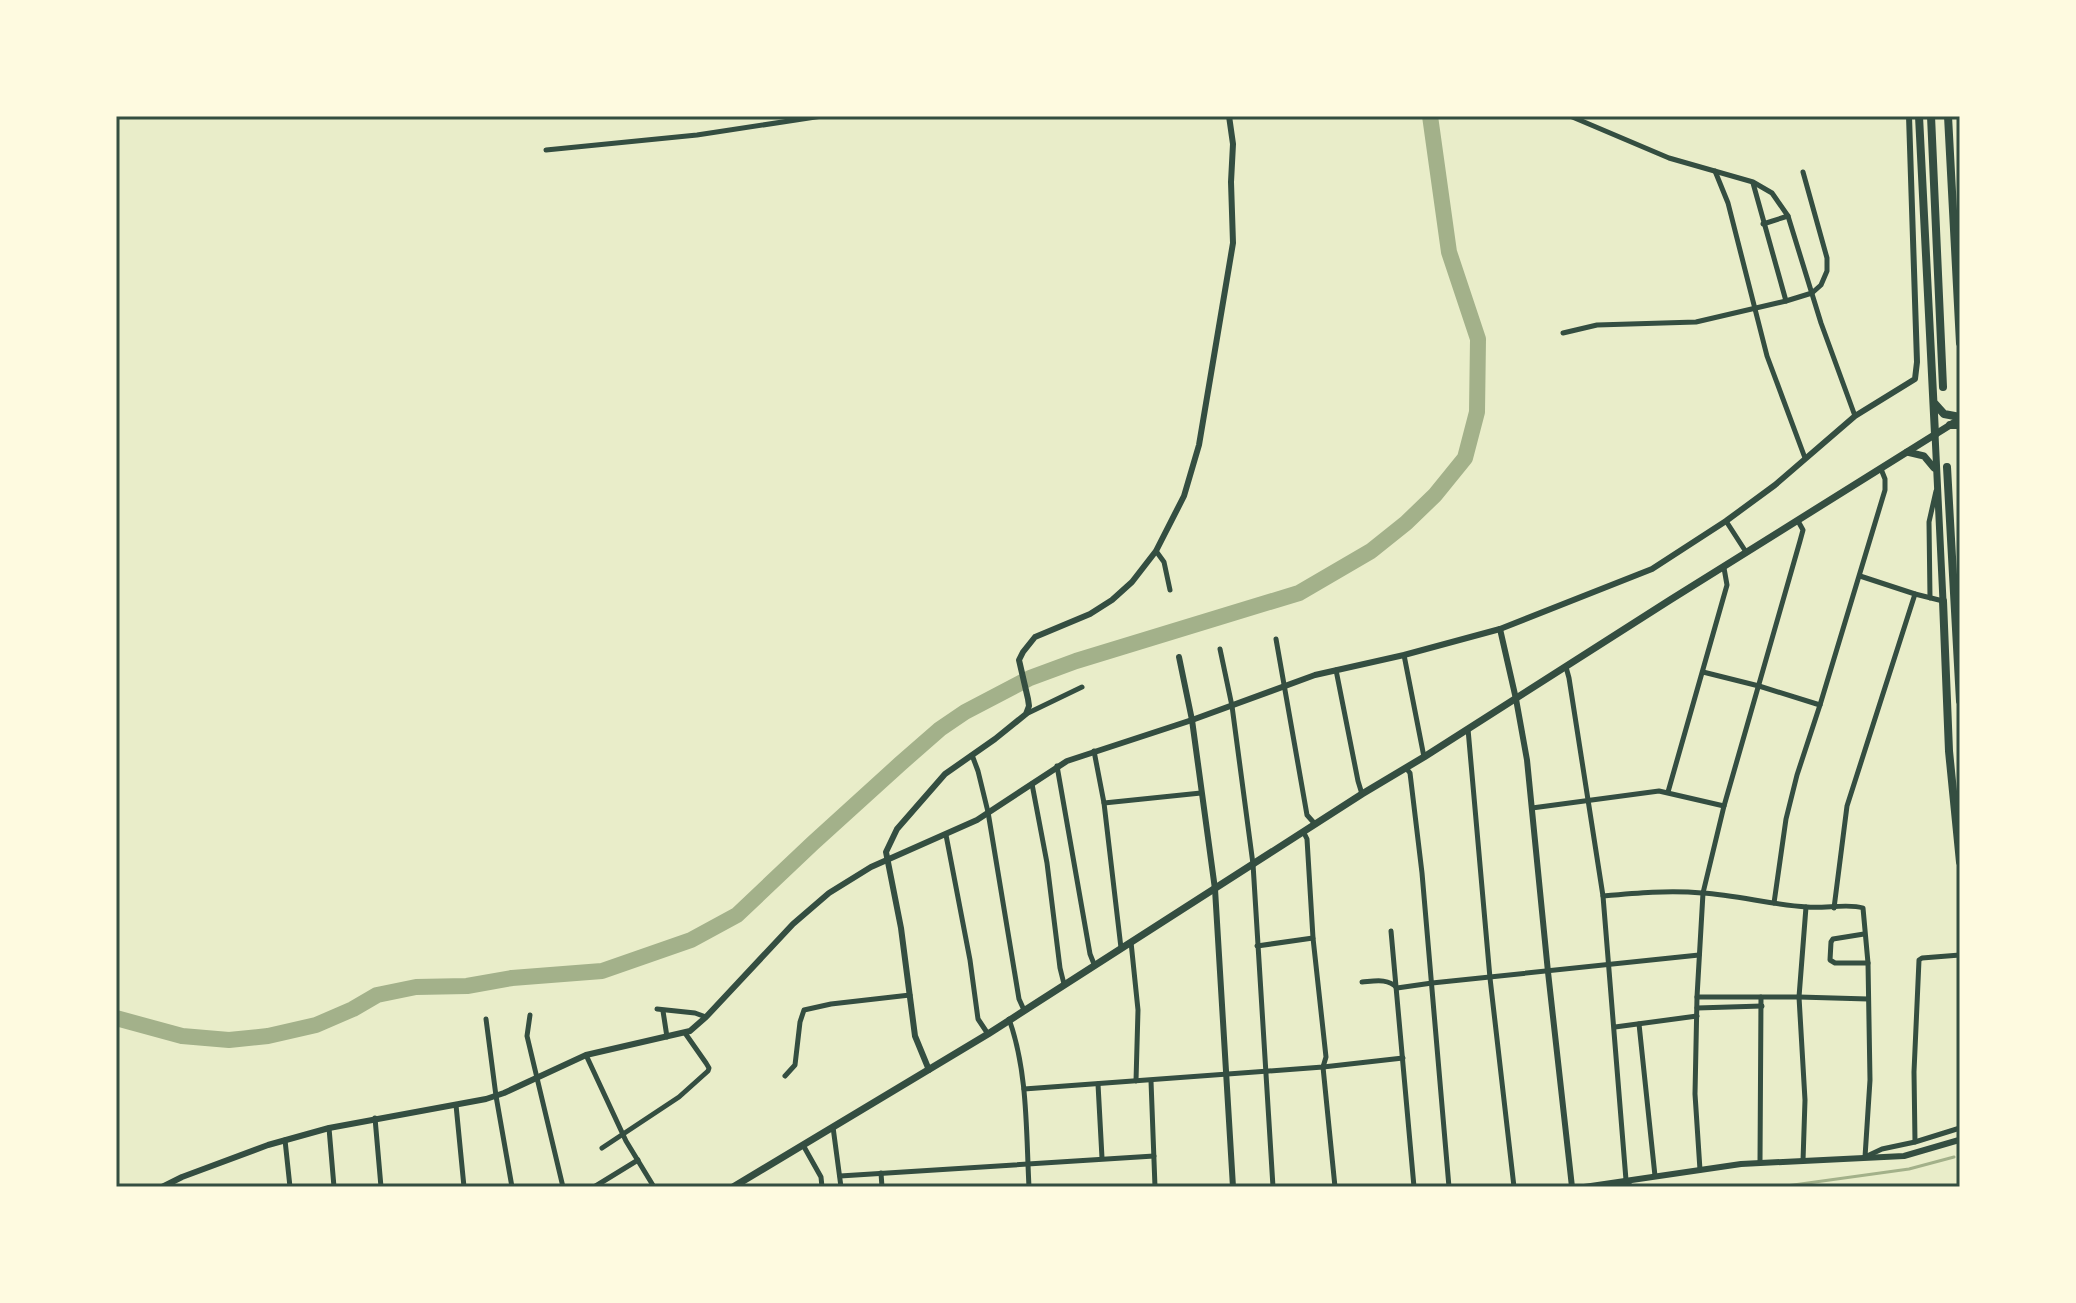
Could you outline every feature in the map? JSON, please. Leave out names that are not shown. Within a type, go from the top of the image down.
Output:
[{"type":"highway","points":[[1919,116],[1935,434]]},
{"type":"highway","points":[[1931,116],[1943,387]]},
{"type":"highway","points":[[1948,116],[1960,343]]},
{"type":"highway","points":[[1934,399],[1939,410],[1958,421]]},
{"type":"highway","points":[[1947,467],[1960,701]]},
{"type":"highway","points":[[1943,601],[1950,767],[1960,862]]},
{"type":"main road","points":[[733,1187],[988,1034],[1362,794],[1958,421]]},
{"type":"main road","points":[[1935,434],[1943,601]]},
{"type":"main road","points":[[1907,452],[1924,456],[1936,473]]},
{"type":"street","points":[[546,150],[697,135],[822,116]]},
{"type":"street","points":[[1026,714],[1029,706],[1019,660],[1023,652],[1035,637],[1080,619],[1112,600],[1132,582],[1156,551],[1190,479],[1199,445],[1234,230],[1229,116]]},
{"type":"street","points":[[1570,116],[1669,158],[1753,182],[1772,193],[1788,216],[1855,416]]},
{"type":"street","points":[[162,1187],[285,1140],[375,1118],[496,1096],[586,1055],[690,1031],[793,924],[829,893],[871,867],[946,835],[988,812],[1057,766],[1315,675],[1500,629],[1652,569],[1775,485],[1855,416],[1915,379],[1909,116]]},
{"type":"street","points":[[1715,171],[1728,203],[1777,386],[1805,458]]},
{"type":"street","points":[[1563,333],[1597,325],[1696,322],[1812,293],[1821,285],[1827,271],[1827,258],[1803,172]]},
{"type":"street","points":[[1753,182],[1786,301]]},
{"type":"street","points":[[1763,224],[1788,216]]},
{"type":"street","points":[[1774,903],[1792,795],[1885,490],[1881,469]]},
{"type":"street","points":[[1930,598],[1929,522],[1937,489]]},
{"type":"street","points":[[1726,521],[1747,553]]},
{"type":"street","points":[[1700,1170],[1695,1094],[1703,893],[1724,806],[1803,530],[1798,521]]},
{"type":"street","points":[[1156,551],[1164,562],[1170,590]]},
{"type":"street","points":[[1668,792],[1727,585],[1724,568]]},
{"type":"street","points":[[1860,576],[1943,601]]},
{"type":"street","points":[[1834,908],[1847,806],[1915,594]]},
{"type":"street","points":[[1500,629],[1527,760],[1572,1187]]},
{"type":"street","points":[[1276,639],[1307,815],[1315,824]]},
{"type":"street","points":[[1220,649],[1232,706],[1253,864],[1273,1187]]},
{"type":"street","points":[[1404,655],[1424,757]]},
{"type":"street","points":[[1179,657],[1192,720],[1215,889],[1233,1187]]},
{"type":"street","points":[[1566,667],[1603,896],[1628,1184]]},
{"type":"street","points":[[1336,670],[1362,794]]},
{"type":"street","points":[[1703,672],[1820,705]]},
{"type":"street","points":[[929,1070],[915,1036],[901,928],[886,860],[892,836],[945,774],[1026,714],[1082,687]]},
{"type":"street","points":[[1468,729],[1490,978],[1514,1187]]},
{"type":"street","points":[[1094,751],[1104,803],[1121,948]]},
{"type":"street","points":[[972,755],[988,812],[1019,999],[1024,1010]]},
{"type":"street","points":[[1057,766],[1094,964]]},
{"type":"street","points":[[1406,768],[1410,773],[1419,845],[1449,1187]]},
{"type":"street","points":[[1032,782],[1064,984]]},
{"type":"street","points":[[1531,808],[1659,791],[1724,806]]},
{"type":"street","points":[[1104,803],[1201,793]]},
{"type":"street","points":[[1304,833],[1307,839],[1335,1187]]},
{"type":"street","points":[[946,835],[978,1019],[988,1034]]},
{"type":"street","points":[[1603,896],[1651,892],[1703,893],[1806,907],[1863,908],[1868,963],[1870,1080],[1865,1157]]},
{"type":"street","points":[[1803,1161],[1805,1100],[1799,997],[1806,907]]},
{"type":"street","points":[[1391,931],[1414,1187]]},
{"type":"street","points":[[1864,934],[1833,939],[1830,960],[1835,963],[1868,963]]},
{"type":"street","points":[[1257,946],[1313,938]]},
{"type":"street","points":[[1131,941],[1138,1010],[1136,1081]]},
{"type":"street","points":[[1397,988],[1699,955]]},
{"type":"street","points":[[1915,1142],[1914,1072],[1919,960],[1960,955]]},
{"type":"street","points":[[1362,982],[1382,980],[1397,988]]},
{"type":"street","points":[[785,1076],[795,1065],[804,1010],[910,995]]},
{"type":"street","points":[[1697,997],[1868,999]]},
{"type":"street","points":[[1760,1163],[1761,997]]},
{"type":"street","points":[[1697,1008],[1762,1006]]},
{"type":"street","points":[[667,1037],[660,1010],[706,1017]]},
{"type":"street","points":[[530,1015],[527,1036],[563,1187]]},
{"type":"street","points":[[1615,1027],[1697,1016]]},
{"type":"street","points":[[486,1019],[512,1187]]},
{"type":"street","points":[[1009,1019],[1019,1046],[1029,1187]]},
{"type":"street","points":[[1639,1024],[1655,1176]]},
{"type":"street","points":[[602,1148],[679,1097],[708,1071],[706,1063],[685,1033]]},
{"type":"street","points":[[586,1055],[623,1134],[654,1187]]},
{"type":"street","points":[[1024,1089],[1323,1067],[1403,1058]]},
{"type":"street","points":[[1151,1081],[1155,1187]]},
{"type":"street","points":[[1098,1084],[1102,1158]]},
{"type":"street","points":[[456,1105],[464,1187]]},
{"type":"street","points":[[375,1118],[381,1187]]},
{"type":"street","points":[[832,1126],[841,1187]]},
{"type":"street","points":[[329,1128],[334,1187]]},
{"type":"street","points":[[1865,1157],[1882,1149],[1960,1128]]},
{"type":"street","points":[[285,1140],[290,1187]]},
{"type":"street","points":[[1584,1187],[1628,1184],[1655,1176],[1741,1164],[1904,1156],[1959,1140]]},
{"type":"street","points":[[802,1144],[821,1177],[822,1187]]},
{"type":"street","points":[[840,1176],[1154,1156]]},
{"type":"street","points":[[594,1187],[638,1160]]},
{"type":"street","points":[[881,1173],[882,1187]]},
{"type":"waterway","points":[[116,1018],[182,1036],[229,1040],[268,1036],[316,1025],[377,995],[416,987],[467,986],[512,978],[602,971],[691,940],[737,915],[900,764],[965,712],[1030,678],[1076,661],[1299,593],[1371,551],[1435,495],[1465,458],[1477,412],[1478,339],[1449,252],[1430,116]]},
{"type":"waterway","points":[[1779,1187],[1909,1169],[1954,1157]]}]
